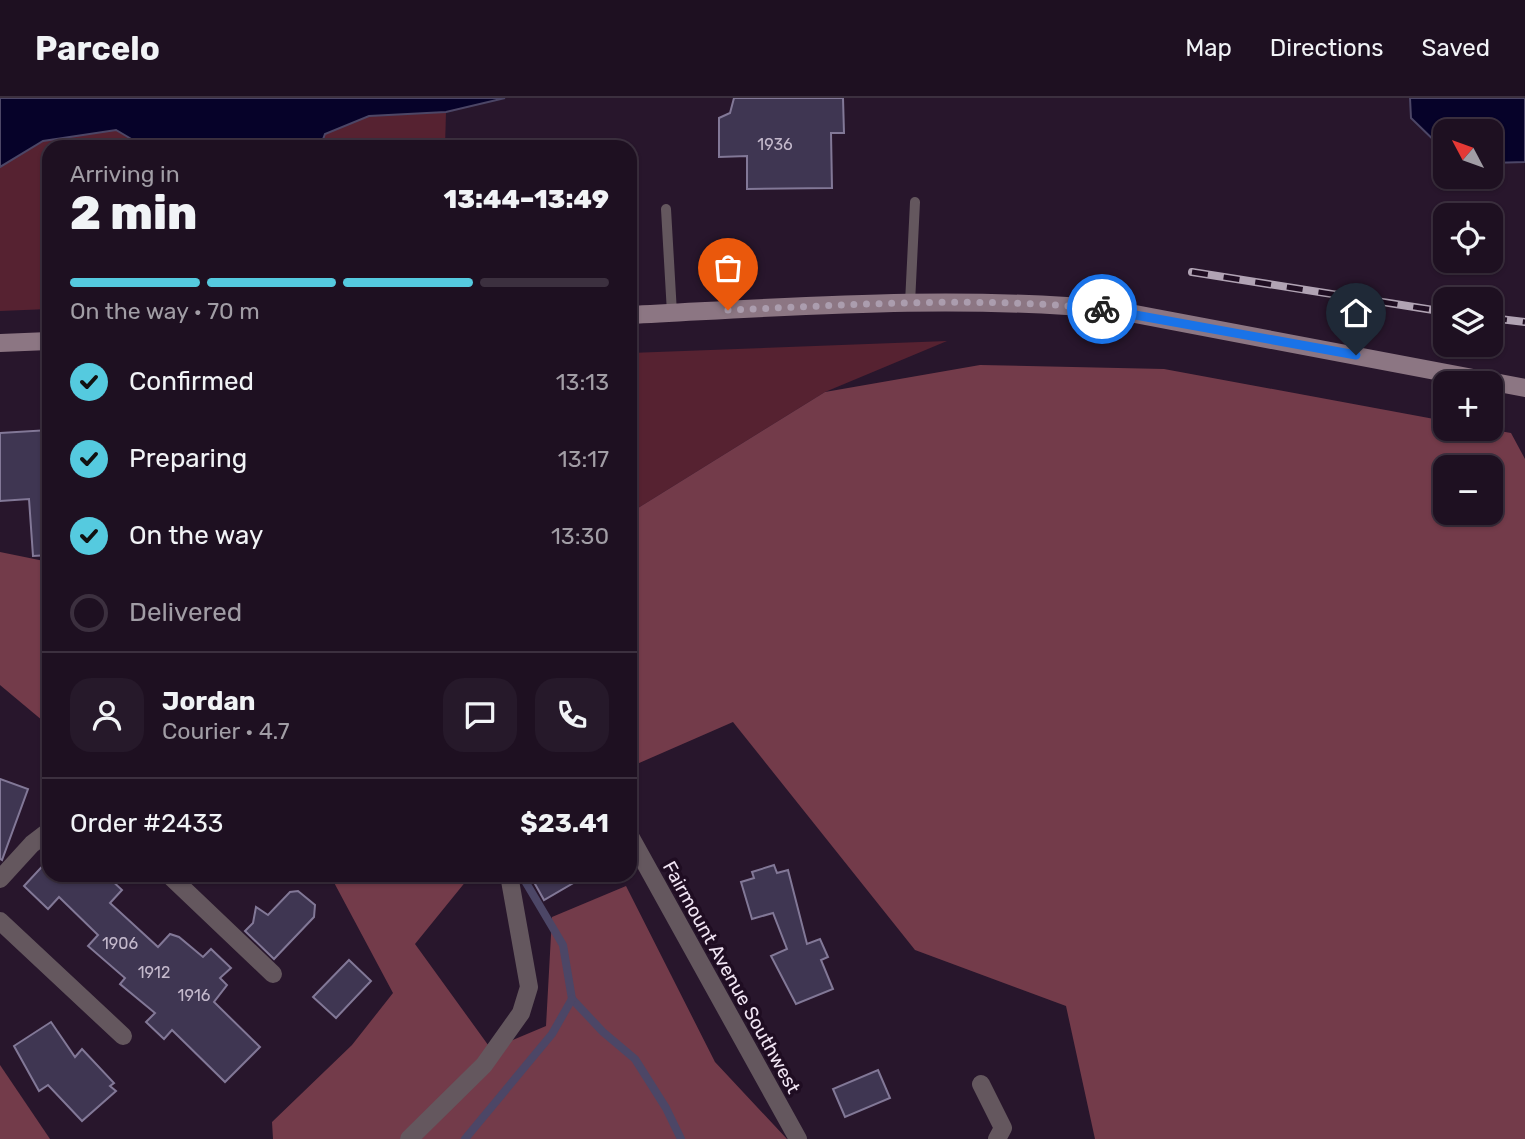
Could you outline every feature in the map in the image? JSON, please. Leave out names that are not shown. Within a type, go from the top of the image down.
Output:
[{"type":"main road","points":[[637,315],[910,303],[1067,305],[1114,310],[1525,388]]},
{"type":"main road","points":[[0,343],[42,341]]},
{"type":"street","points":[[0,878],[42,836]]},
{"type":"street","name":"Fairmount Avenue Southwest","points":[[637,849],[798,1139]]},
{"type":"street","points":[[176,882],[273,974]]},
{"type":"street","points":[[409,1139],[484,1065],[521,1013],[529,988],[511,882]]},
{"type":"street","points":[[0,921],[123,1036]]},
{"type":"street","points":[[981,1084],[1003,1128],[997,1139]]},
{"type":"lane","points":[[910,303],[915,202]]},
{"type":"lane","points":[[666,209],[672,313]]},
{"type":"shaded area","points":[[0,98],[505,98],[446,112],[369,116],[325,134],[323,140],[133,140],[116,130],[42,140],[0,167]]},
{"type":"shaded area","points":[[1410,98],[1525,98],[1525,162],[1503,163],[1503,119],[1433,119],[1433,139],[1411,118]]},
{"type":"shaded area","points":[[446,112],[445,140],[322,140],[324,134],[369,116]]},
{"type":"shaded area","points":[[116,130],[133,140],[50,140]]},
{"type":"shaded area","points":[[42,142],[42,309],[0,311],[0,167]]},
{"type":"shaded area","points":[[947,341],[825,392],[637,509],[637,353]]},
{"type":"shaded area","points":[[980,365],[1164,369],[1433,419],[1433,441],[1503,441],[1503,432],[1511,433],[1525,459],[1525,1139],[1095,1139],[1066,1006],[915,950],[733,722],[637,764],[637,509],[825,392]]},
{"type":"shaded area","points":[[0,552],[42,561],[42,720],[0,685]]},
{"type":"shaded area","points":[[334,882],[465,882],[415,944],[491,1049],[546,1026],[552,917],[626,886],[715,1062],[787,1139],[273,1139],[272,1122],[352,1045],[393,993]]},
{"type":"shaded area","points":[[0,1065],[50,1139],[0,1139]]},
{"type":"building","points":[[734,98],[843,98],[844,133],[831,133],[832,188],[747,189],[747,156],[719,157],[719,118],[730,113]]},
{"type":"building","points":[[42,430],[42,555],[33,556],[29,499],[0,501],[0,433]]},
{"type":"building","points":[[0,779],[28,789],[2,860],[0,859]]},
{"type":"building","points":[[774,865],[777,873],[788,870],[807,944],[820,939],[828,957],[821,960],[833,989],[796,1004],[771,956],[787,949],[773,913],[752,919],[741,882],[754,878],[752,872]]},
{"type":"building","points":[[42,867],[42,882],[113,882],[122,890],[110,903],[158,947],[170,934],[179,937],[203,957],[211,949],[231,968],[220,978],[227,985],[214,1002],[260,1047],[225,1082],[172,1030],[164,1039],[146,1022],[155,1013],[120,984],[125,978],[88,946],[98,935],[59,897],[48,909],[24,886]]},
{"type":"building","points":[[534,882],[575,882],[544,900]]},
{"type":"building","points":[[298,891],[315,905],[314,917],[274,959],[245,931],[253,923],[256,907],[268,915],[290,892]]},
{"type":"building","points":[[349,960],[371,981],[336,1018],[313,997]]},
{"type":"building","points":[[51,1022],[75,1057],[82,1049],[114,1083],[110,1086],[116,1091],[82,1121],[48,1085],[39,1091],[14,1046]]},
{"type":"building","points":[[878,1070],[890,1098],[845,1117],[833,1089]]},
{"type":"waterway","points":[[526,882],[563,945],[572,999],[603,1032],[635,1059],[666,1108],[681,1139]]},
{"type":"waterway","points":[[465,1139],[552,1034],[572,999]]},
{"type":"railway","points":[[1192,272],[1433,310]]},
{"type":"railway","points":[[1503,319],[1525,322]]},
{"type":"way so far","points":[[728,310],[895,303],[1067,305],[1102,309]]},
{"type":"route","points":[[1102,309],[1356,355]]}]
